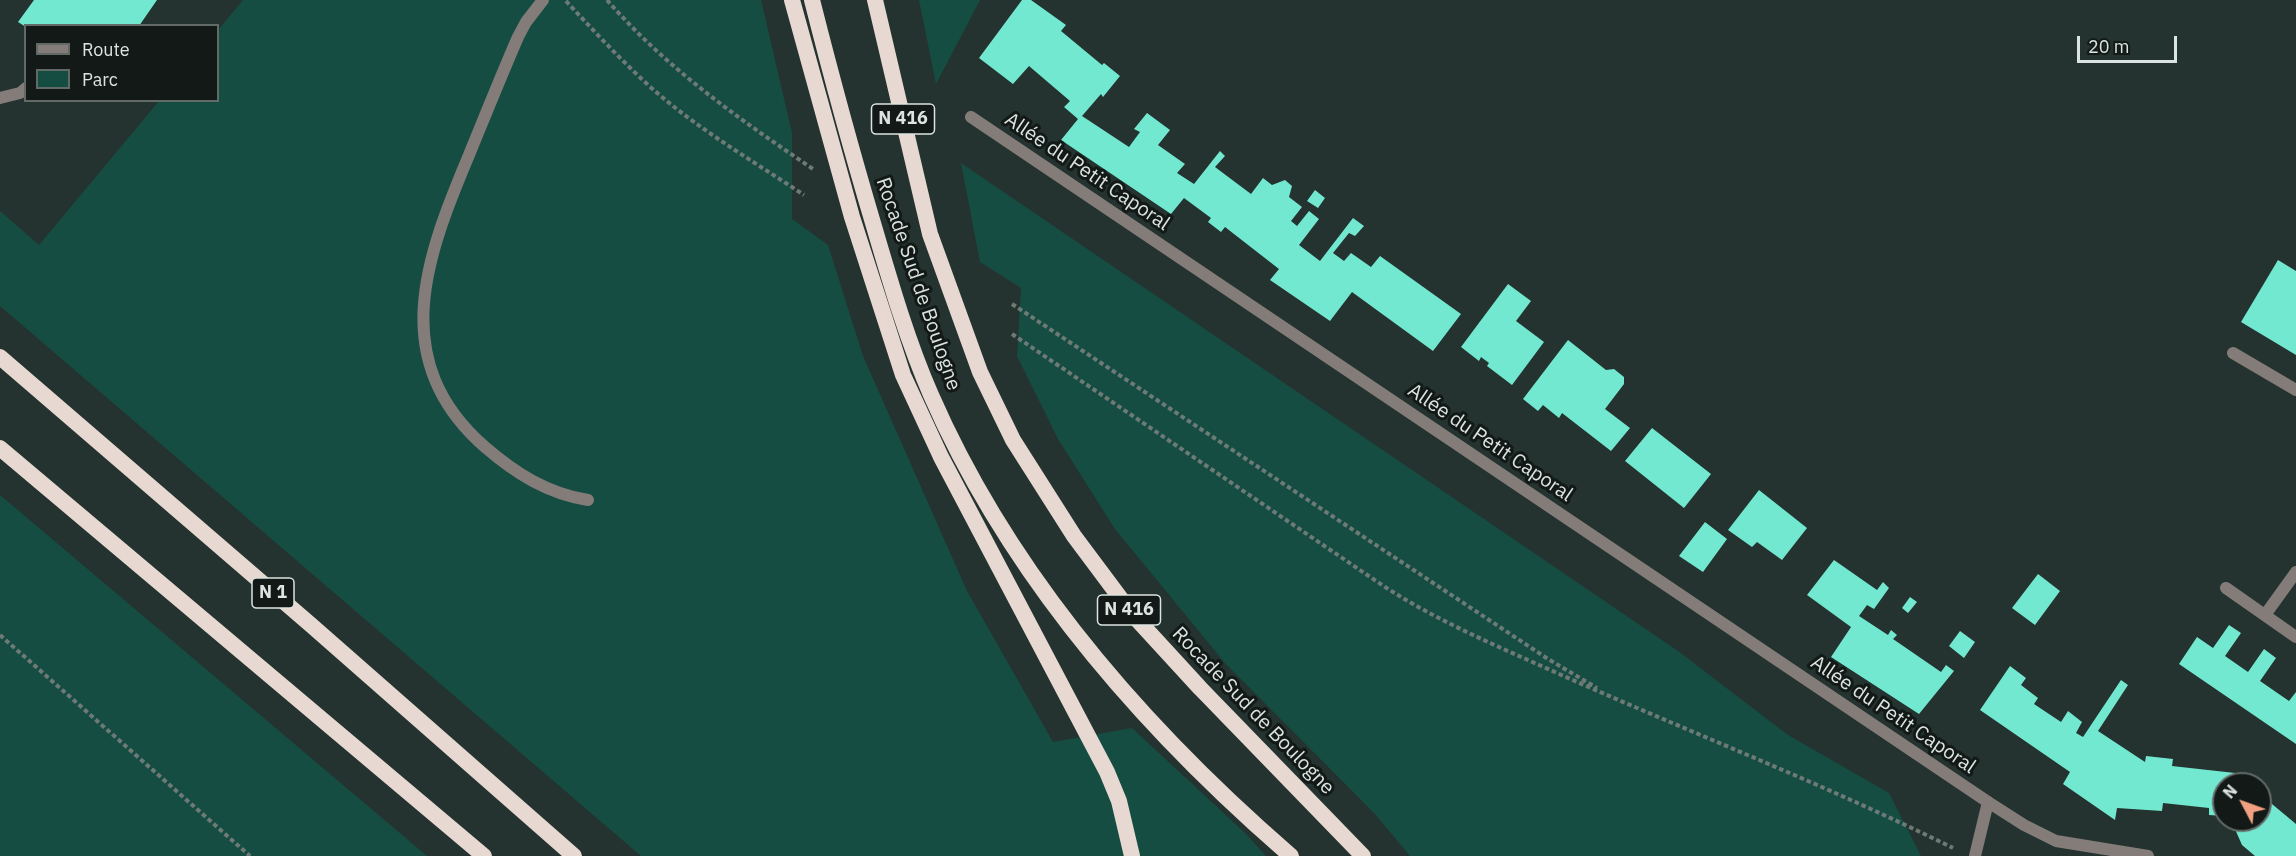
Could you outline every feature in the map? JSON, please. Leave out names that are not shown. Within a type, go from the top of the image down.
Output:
[{"type":"highway","points":[[792,0],[862,252],[897,359],[940,457],[1102,764],[1119,801],[1132,856]]},
{"type":"highway","name":"Rocade Sud de Boulogne","points":[[812,0],[862,187],[911,341],[938,410],[992,511],[1026,567],[1094,656],[1160,732],[1225,797],[1291,856]]},
{"type":"highway","name":"Rocade Sud de Boulogne","points":[[875,0],[930,234],[980,372],[1013,440],[1044,493],[1092,563],[1133,615],[1174,661],[1363,856]]},
{"type":"highway","name":"N 1","points":[[0,357],[574,856]]},
{"type":"highway","points":[[0,448],[484,856]]},
{"type":"highway","points":[[545,829],[581,856]]},
{"type":"street","points":[[543,0],[526,22],[515,44],[441,223],[427,272],[423,298],[423,326],[429,367],[436,385],[446,404],[472,436],[502,461],[536,483],[571,497],[588,500]]},
{"type":"street","points":[[0,98],[20,93],[24,90]]},
{"type":"street","name":"Allée du Petit Caporal","points":[[971,117],[2024,825],[2056,841],[2148,856]]},
{"type":"street","points":[[2233,353],[2296,390]]},
{"type":"street","points":[[2265,615],[2296,572]]},
{"type":"street","points":[[2226,588],[2296,637]]},
{"type":"street","points":[[1975,856],[1988,802]]},
{"type":"path","points":[[566,0],[616,54],[666,100],[708,132],[804,195]]},
{"type":"path","points":[[607,0],[650,44],[705,94],[813,170]]},
{"type":"path","points":[[1012,304],[1548,659],[1613,698]]},
{"type":"path","points":[[1012,334],[1406,601],[1445,622],[1613,698],[1903,823],[1960,851]]},
{"type":"path","points":[[0,635],[250,856]]},
{"type":"green space","points":[[243,0],[761,0],[792,133],[792,219],[828,245],[863,356],[967,591],[1053,742],[1132,728],[1245,833],[1266,856],[641,856],[0,306],[0,211],[39,245],[158,102],[219,102],[219,29]]},
{"type":"green space","points":[[919,0],[980,0],[936,84]]},
{"type":"green space","points":[[961,163],[1678,651],[1788,735],[1889,793],[1921,856],[1410,856],[1375,814],[1225,663],[1115,529],[1058,439],[1017,356],[1021,288],[980,262]]},
{"type":"green space","points":[[0,495],[427,856],[0,856]]},
{"type":"building","points":[[34,0],[157,0],[140,24],[24,26],[18,22]]},
{"type":"building","points":[[1022,0],[1031,0],[1066,25],[1061,31],[1102,65],[1104,63],[1120,76],[1103,97],[1101,94],[1082,116],[1129,147],[1140,132],[1134,129],[1147,113],[1170,130],[1158,145],[1185,164],[1177,173],[1194,184],[1220,151],[1225,156],[1215,167],[1251,194],[1263,178],[1272,185],[1285,180],[1292,186],[1289,197],[1302,207],[1291,221],[1297,226],[1309,211],[1319,219],[1299,245],[1320,261],[1353,218],[1364,226],[1355,236],[1349,233],[1333,253],[1344,261],[1351,253],[1371,267],[1380,256],[1461,314],[1433,351],[1352,292],[1330,321],[1270,280],[1279,269],[1225,227],[1221,232],[1208,222],[1211,218],[1184,198],[1171,214],[1061,140],[1078,119],[1064,107],[1070,101],[1029,66],[1013,84],[979,58]]},
{"type":"building","points":[[1315,190],[1325,198],[1318,208],[1307,201]]},
{"type":"building","points":[[2278,260],[2296,271],[2296,355],[2241,322]]},
{"type":"building","points":[[1508,284],[1531,301],[1516,321],[1544,342],[1512,385],[1487,366],[1489,363],[1481,357],[1479,361],[1461,347]]},
{"type":"building","points":[[1568,340],[1606,370],[1614,369],[1624,377],[1624,384],[1605,409],[1630,428],[1611,451],[1562,413],[1559,418],[1543,405],[1538,411],[1523,399]]},
{"type":"building","points":[[1652,428],[1711,474],[1684,508],[1625,461]]},
{"type":"building","points":[[1759,490],[1807,528],[1782,560],[1757,542],[1752,547],[1728,530]]},
{"type":"building","points":[[1705,522],[1727,539],[1703,572],[1679,556]]},
{"type":"building","points":[[1834,560],[1877,590],[1883,582],[1889,588],[1874,609],[1867,605],[1859,616],[1888,635],[1891,630],[1897,635],[1893,639],[1941,672],[1946,665],[1954,671],[1919,714],[1831,657],[1851,627],[1807,595]]},
{"type":"building","points":[[2038,574],[2060,591],[2035,625],[2012,608]]},
{"type":"building","points":[[1910,597],[1917,602],[1908,613],[1902,608]]},
{"type":"building","points":[[2229,625],[2241,633],[2225,656],[2248,672],[2264,649],[2276,658],[2260,681],[2289,701],[2296,692],[2296,744],[2179,664],[2197,637],[2213,648]]},
{"type":"building","points":[[1960,631],[1975,642],[1964,658],[1949,646]]},
{"type":"building","points":[[2010,666],[2026,678],[2021,685],[2038,698],[2034,704],[2061,722],[2068,711],[2082,722],[2076,733],[2083,737],[2121,680],[2128,685],[2098,731],[2145,762],[2146,756],[2173,759],[2172,766],[2226,772],[2212,772],[2212,815],[2209,815],[2209,808],[2163,803],[2162,811],[2117,808],[2115,820],[2063,784],[2070,772],[1980,710]]},
{"type":"building","points":[[2272,804],[2296,824],[2296,856],[2255,856],[2242,845],[2236,832],[2272,832]]}]
